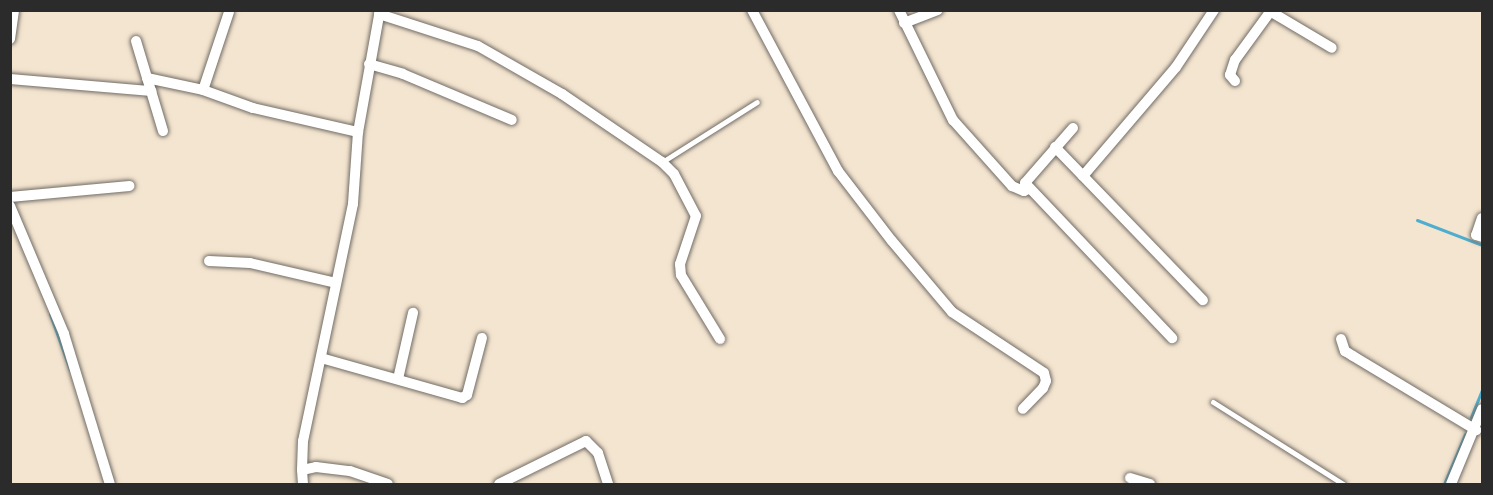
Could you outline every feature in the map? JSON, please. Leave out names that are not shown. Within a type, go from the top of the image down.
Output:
[{"type":"street","points":[[10,39],[14,10]]},
{"type":"street","points":[[752,10],[838,171],[892,240],[952,312],[1044,373],[1046,381],[1043,388],[1023,409]]},
{"type":"street","points":[[899,10],[953,120],[1012,186],[1024,191],[1028,189]]},
{"type":"street","points":[[904,23],[938,10]]},
{"type":"street","points":[[1083,176],[1176,66],[1214,10]]},
{"type":"street","points":[[1235,81],[1230,75],[1235,60],[1269,11],[1332,48]]},
{"type":"street","points":[[203,90],[229,12]]},
{"type":"street","points":[[303,484],[303,441],[353,204],[358,132],[380,12],[478,46],[562,94],[662,162],[674,174],[696,216],[680,264],[681,275],[720,339]]},
{"type":"street","points":[[136,41],[163,131]]},
{"type":"street","points":[[369,64],[403,74],[512,120]]},
{"type":"street","points":[[147,78],[203,90],[253,108],[358,132]]},
{"type":"street","points":[[10,80],[151,91]]},
{"type":"street","points":[[1073,128],[1025,180],[1028,189],[1172,338]]},
{"type":"street","points":[[1055,147],[1203,300]]},
{"type":"street","points":[[10,197],[129,186]]},
{"type":"street","points":[[10,206],[68,344],[110,484]]},
{"type":"street","points":[[1482,218],[1476,235],[1482,237]]},
{"type":"street","points":[[209,261],[250,263],[336,283]]},
{"type":"street","points":[[398,379],[413,313]]},
{"type":"street","points":[[321,358],[462,398],[467,395],[482,338]]},
{"type":"street","points":[[1341,339],[1353,356],[1476,430]]},
{"type":"street","points":[[1451,484],[1476,430],[1482,409]]},
{"type":"street","points":[[499,484],[586,441],[598,453],[608,484]]},
{"type":"street","points":[[302,471],[316,467],[351,471],[388,484]]},
{"type":"street","points":[[1130,478],[1150,484]]},
{"type":"lane","points":[[662,162],[758,102]]},
{"type":"lane","points":[[1213,402],[1343,484]]},
{"type":"waterway","points":[[1417,220],[1482,245]]},
{"type":"waterway","points":[[50,314],[70,370]]},
{"type":"waterway","points":[[1471,417],[1482,390]]},
{"type":"waterway","points":[[1444,484],[1465,434]]}]
